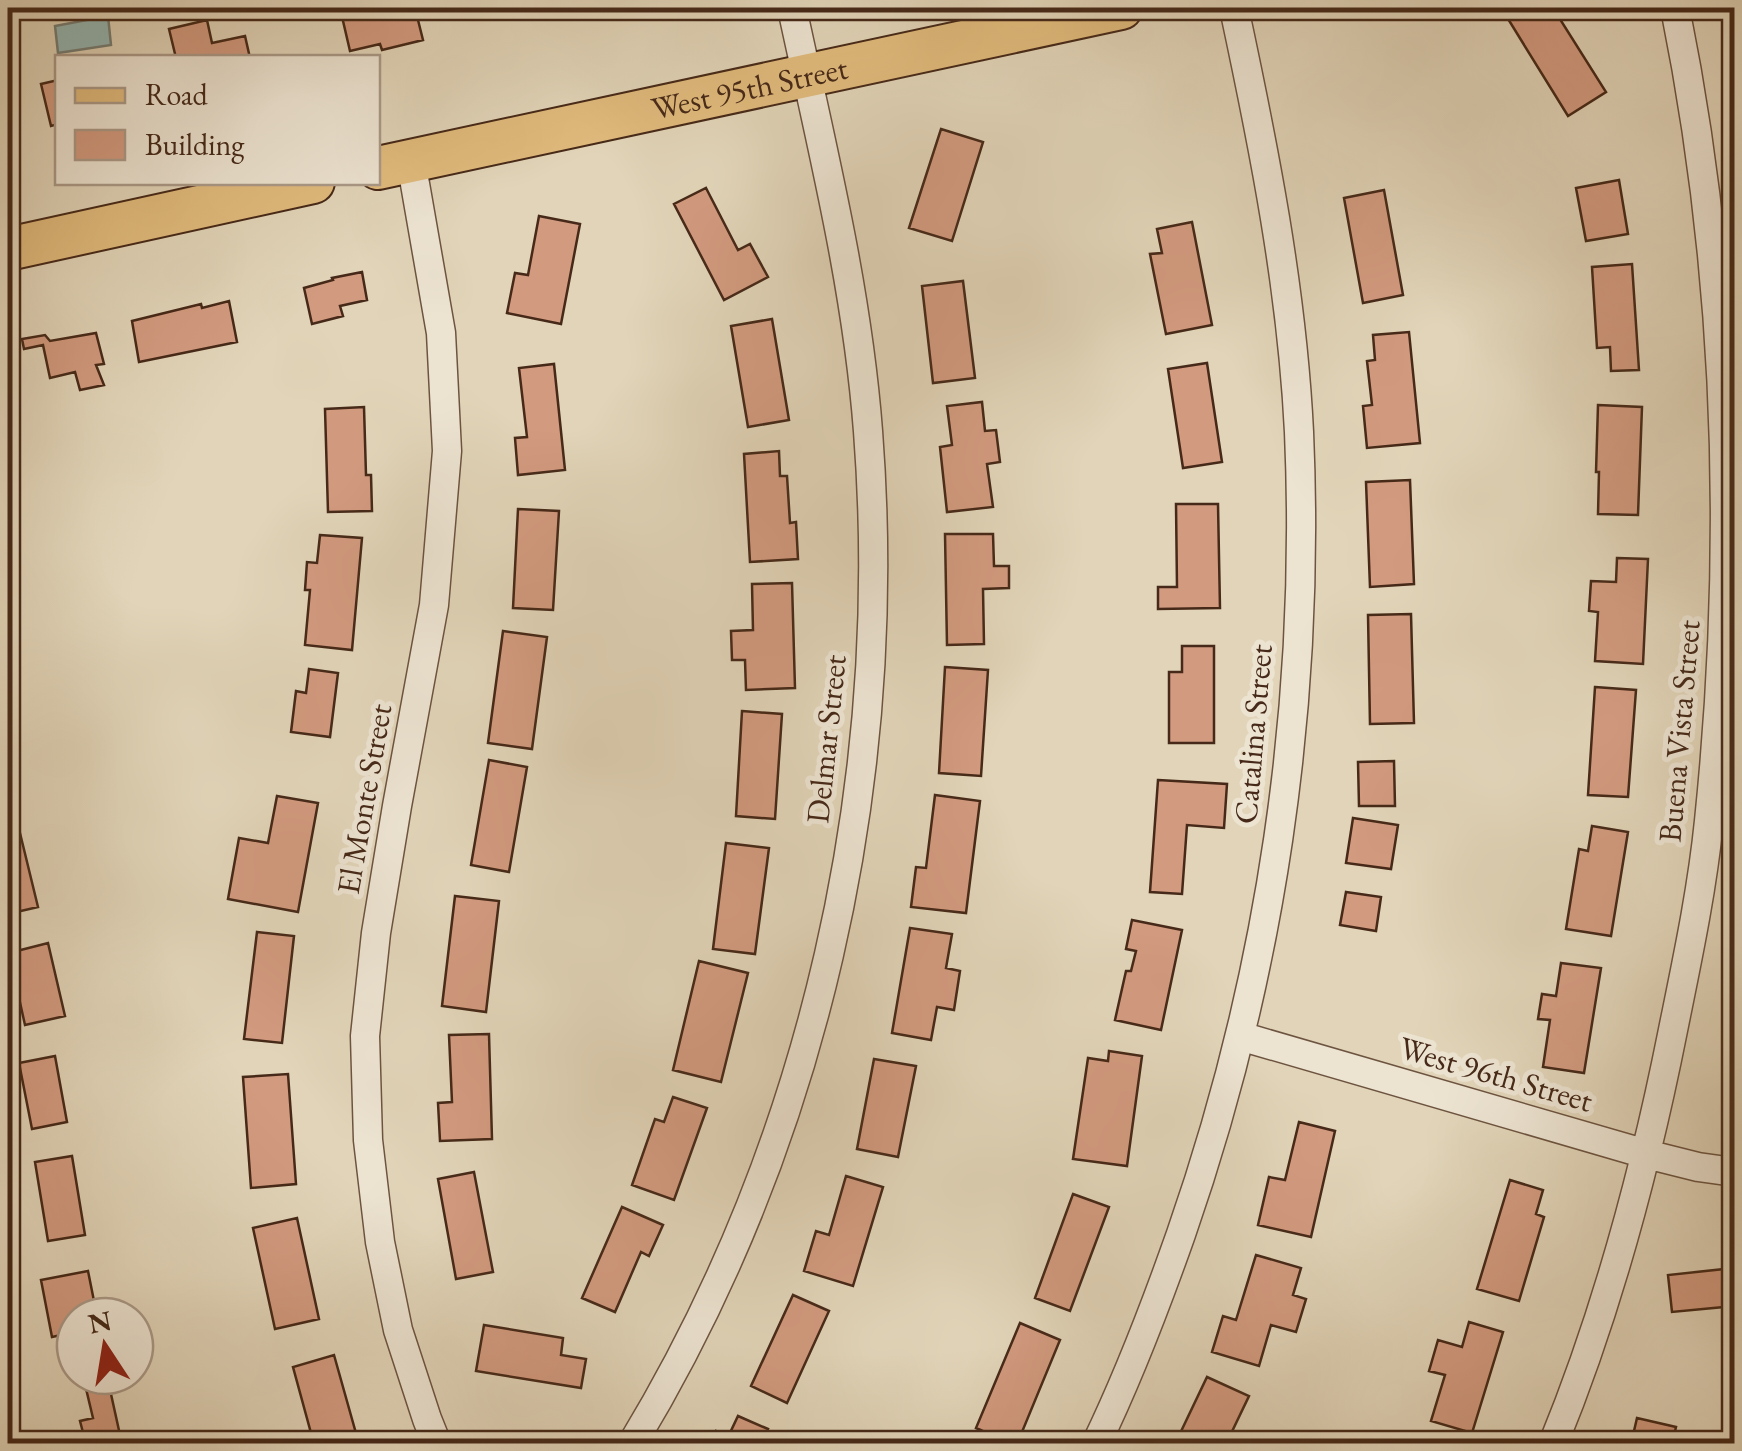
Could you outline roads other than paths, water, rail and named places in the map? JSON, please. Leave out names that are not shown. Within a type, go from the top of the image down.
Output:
[{"type":"main road","name":"West 95th Street","points":[[394,165],[1121,8]]},
{"type":"main road","points":[[8,249],[299,185]]},
{"type":"street","name":"Delmar Street","points":[[632,1444],[659,1400],[719,1281],[768,1159],[812,1029],[838,915],[860,788],[870,693],[874,584],[868,431],[842,238],[792,8]]},
{"type":"street","name":"Catalina Street","points":[[1096,1444],[1160,1294],[1222,1107],[1258,960],[1282,826],[1293,724],[1301,569],[1299,430],[1287,298],[1267,163],[1234,8]]},
{"type":"street","name":"Buena Vista Street","points":[[1553,1444],[1606,1297],[1636,1199],[1694,927],[1728,658],[1726,473],[1712,248],[1697,131],[1675,8]]},
{"type":"street","name":"El Monte Street","points":[[394,165],[442,333],[447,451],[434,606],[376,934],[365,1036],[368,1140],[380,1242],[398,1330],[437,1444]]},
{"type":"street","name":"West 96th Street","points":[[1240,1036],[1646,1154],[1698,1168],[1734,1172]]},
{"type":"water","points":[[108,16],[111,45],[58,53],[55,26]]}]
